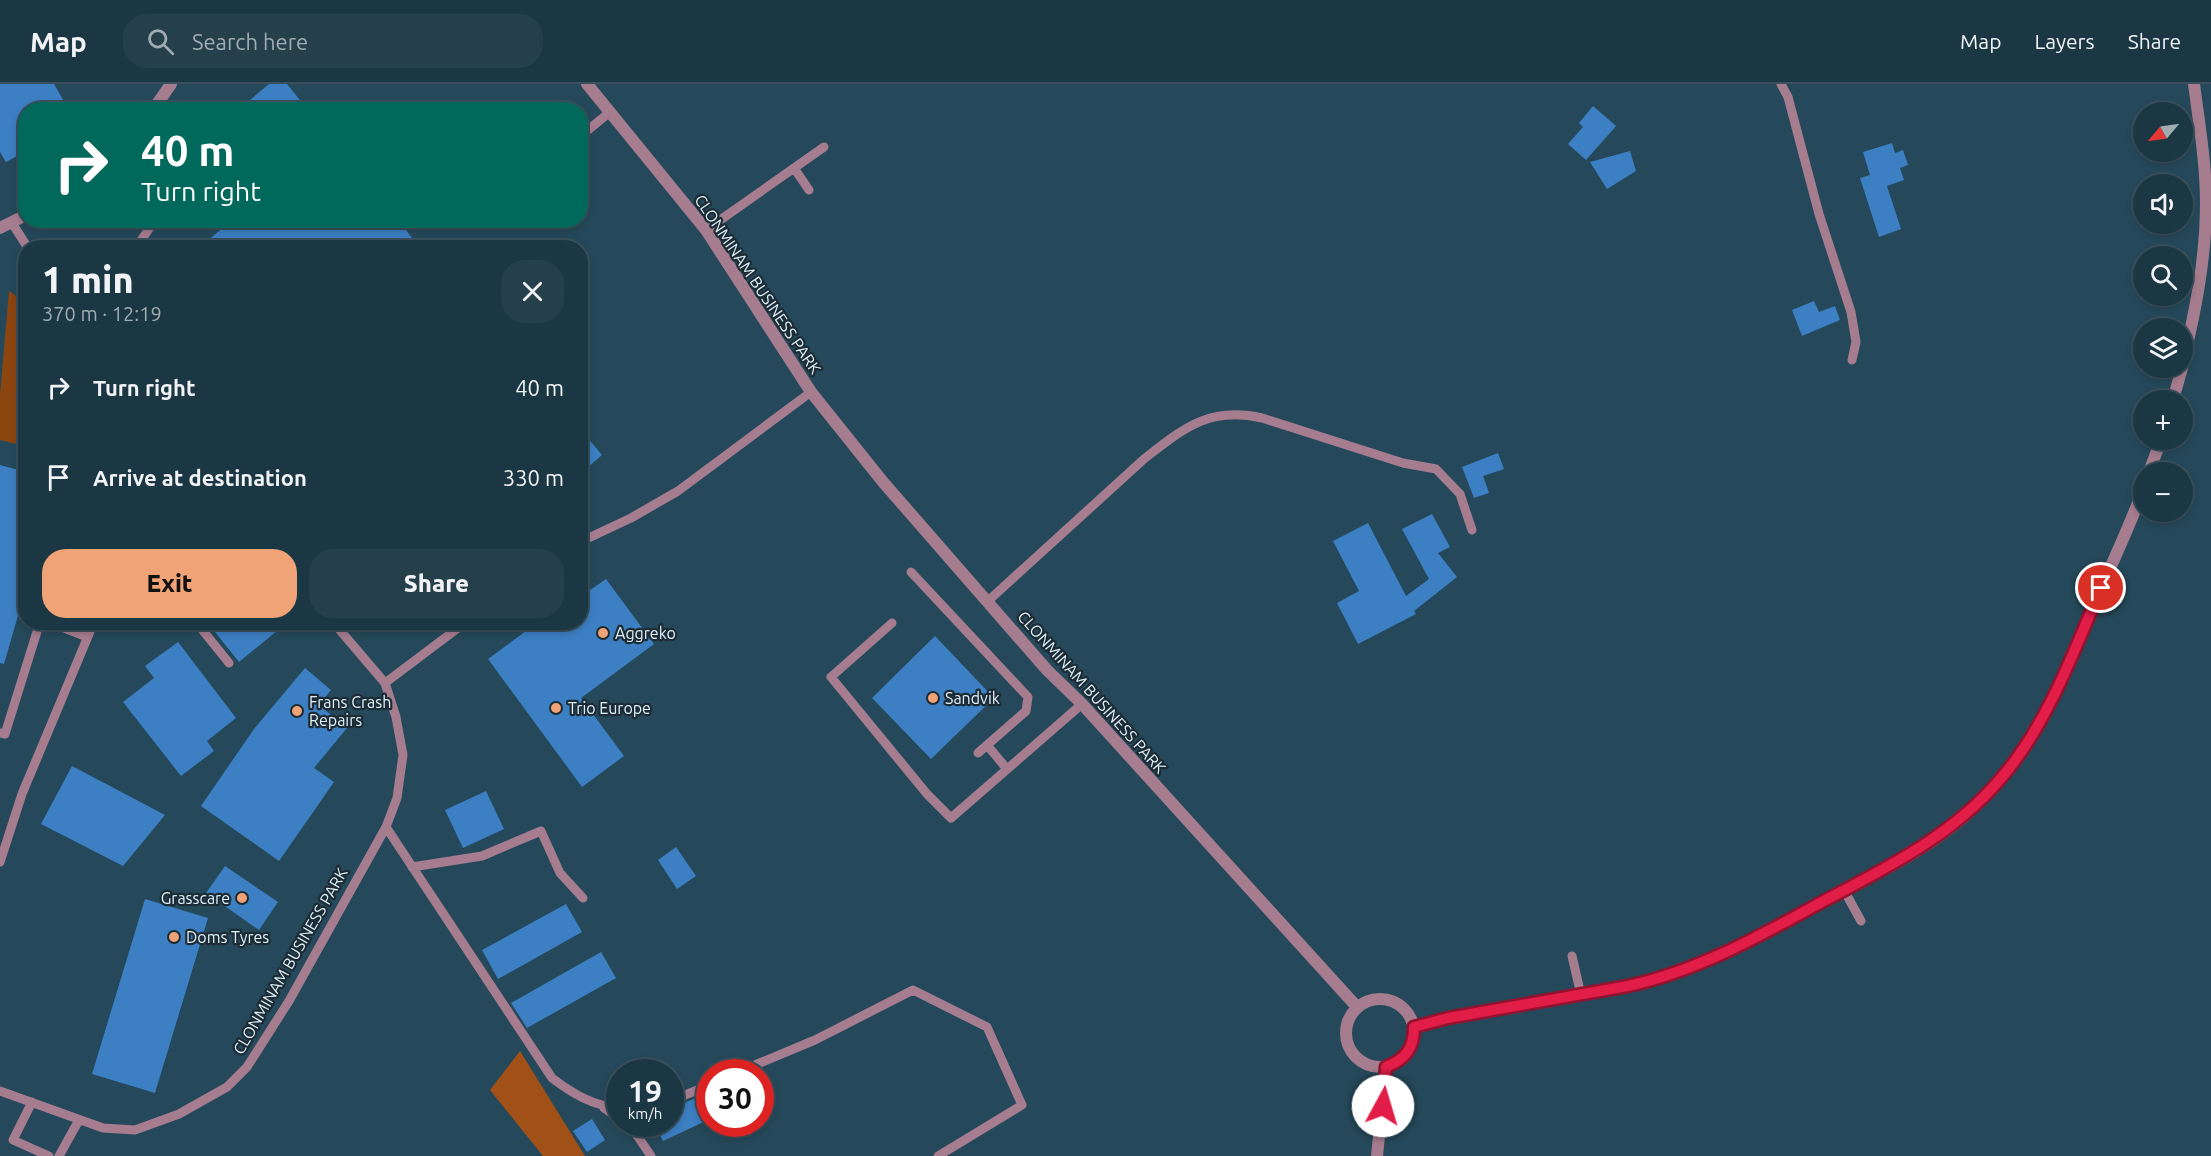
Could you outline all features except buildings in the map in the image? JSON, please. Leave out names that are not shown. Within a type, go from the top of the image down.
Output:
[{"type":"street","points":[[159,102],[171,84]]},
{"type":"street","name":"CLONMINAM BUSINESS PARK","points":[[587,84],[706,230],[811,392],[883,482],[1047,670],[1082,704],[1356,1006]]},
{"type":"street","points":[[2192,318],[2203,266],[2206,203],[2204,155],[2194,84]]},
{"type":"street","points":[[0,228],[18,220]]},
{"type":"street","points":[[1414,1027],[1448,1018],[1658,979],[1690,968],[1749,941],[1919,849],[1944,832],[1976,807],[2030,740],[2058,687],[2133,513]]},
{"type":"street","points":[[1376,998],[1386,998],[1405,1008],[1414,1027],[1414,1038],[1405,1057],[1386,1067],[1364,1064],[1355,1057],[1345,1037],[1349,1015],[1356,1006],[1376,998]]},
{"type":"street","points":[[1377,1156],[1386,1067]]},
{"type":"lane","points":[[1781,84],[1788,97],[1819,214],[1851,312],[1856,342],[1852,360]]},
{"type":"lane","points":[[588,130],[610,112]]},
{"type":"lane","points":[[706,230],[824,147]]},
{"type":"lane","points":[[794,168],[809,190]]},
{"type":"lane","points":[[12,223],[23,240]]},
{"type":"lane","name":"CLONMINAM BUSINESS PARK","points":[[588,538],[678,492],[811,392]]},
{"type":"lane","points":[[988,601],[1144,459],[1204,418],[1226,414],[1245,414],[1262,418],[1403,463],[1436,469],[1460,494],[1472,530]]},
{"type":"lane","points":[[911,572],[1028,698],[1026,711],[978,753]]},
{"type":"lane","points":[[892,622],[831,677],[927,794],[951,818],[1082,704]]},
{"type":"lane","points":[[0,733],[5,734],[38,630]]},
{"type":"lane","points":[[69,630],[87,637]]},
{"type":"lane","points":[[0,862],[22,794],[90,630]]},
{"type":"lane","points":[[202,630],[229,663]]},
{"type":"lane","name":"CLONMINAM BUSINESS PARK","points":[[0,1091],[103,1128],[135,1130],[179,1114],[227,1087],[247,1067],[289,1001],[386,827],[397,798],[403,754],[396,717],[385,683],[340,630]]},
{"type":"lane","points":[[385,683],[455,630]]},
{"type":"lane","points":[[987,745],[1007,769]]},
{"type":"lane","points":[[386,827],[552,1078],[575,1095],[606,1110]]},
{"type":"lane","points":[[412,867],[483,856],[541,831],[560,873],[583,898]]},
{"type":"lane","points":[[1844,890],[1861,921]]},
{"type":"lane","points":[[1572,956],[1581,995]]},
{"type":"lane","points":[[769,1059],[814,1040],[913,990],[987,1027],[1022,1105],[938,1156]]},
{"type":"lane","points":[[32,1102],[13,1140],[49,1156]]},
{"type":"lane","points":[[602,1107],[606,1107]]},
{"type":"lane","points":[[59,1156],[79,1119]]},
{"type":"lane","points":[[638,1137],[651,1156]]},
{"type":"shaded area","points":[[9,291],[18,297],[18,444],[0,440],[0,395]]},
{"type":"shaded area","points":[[520,1051],[585,1156],[543,1156],[490,1090]]},
{"type":"place","name":"Aggreko","points":[[603,633]]},
{"type":"place","name":"Sandvik","points":[[933,698]]},
{"type":"place","name":"Trio Europe","points":[[556,708]]},
{"type":"place","name":"Frans Crash Repairs","points":[[297,711]]},
{"type":"place","name":"Grasscare","points":[[242,898]]},
{"type":"place","name":"Doms Tyres","points":[[174,937]]},
{"type":"route","points":[[1383,1106],[1386,1067],[1405,1057],[1411,1048],[1414,1027],[1448,1018],[1628,986],[1690,968],[1749,941],[1919,849],[1944,832],[1976,807],[2030,740],[2058,687],[2101,588]]}]
